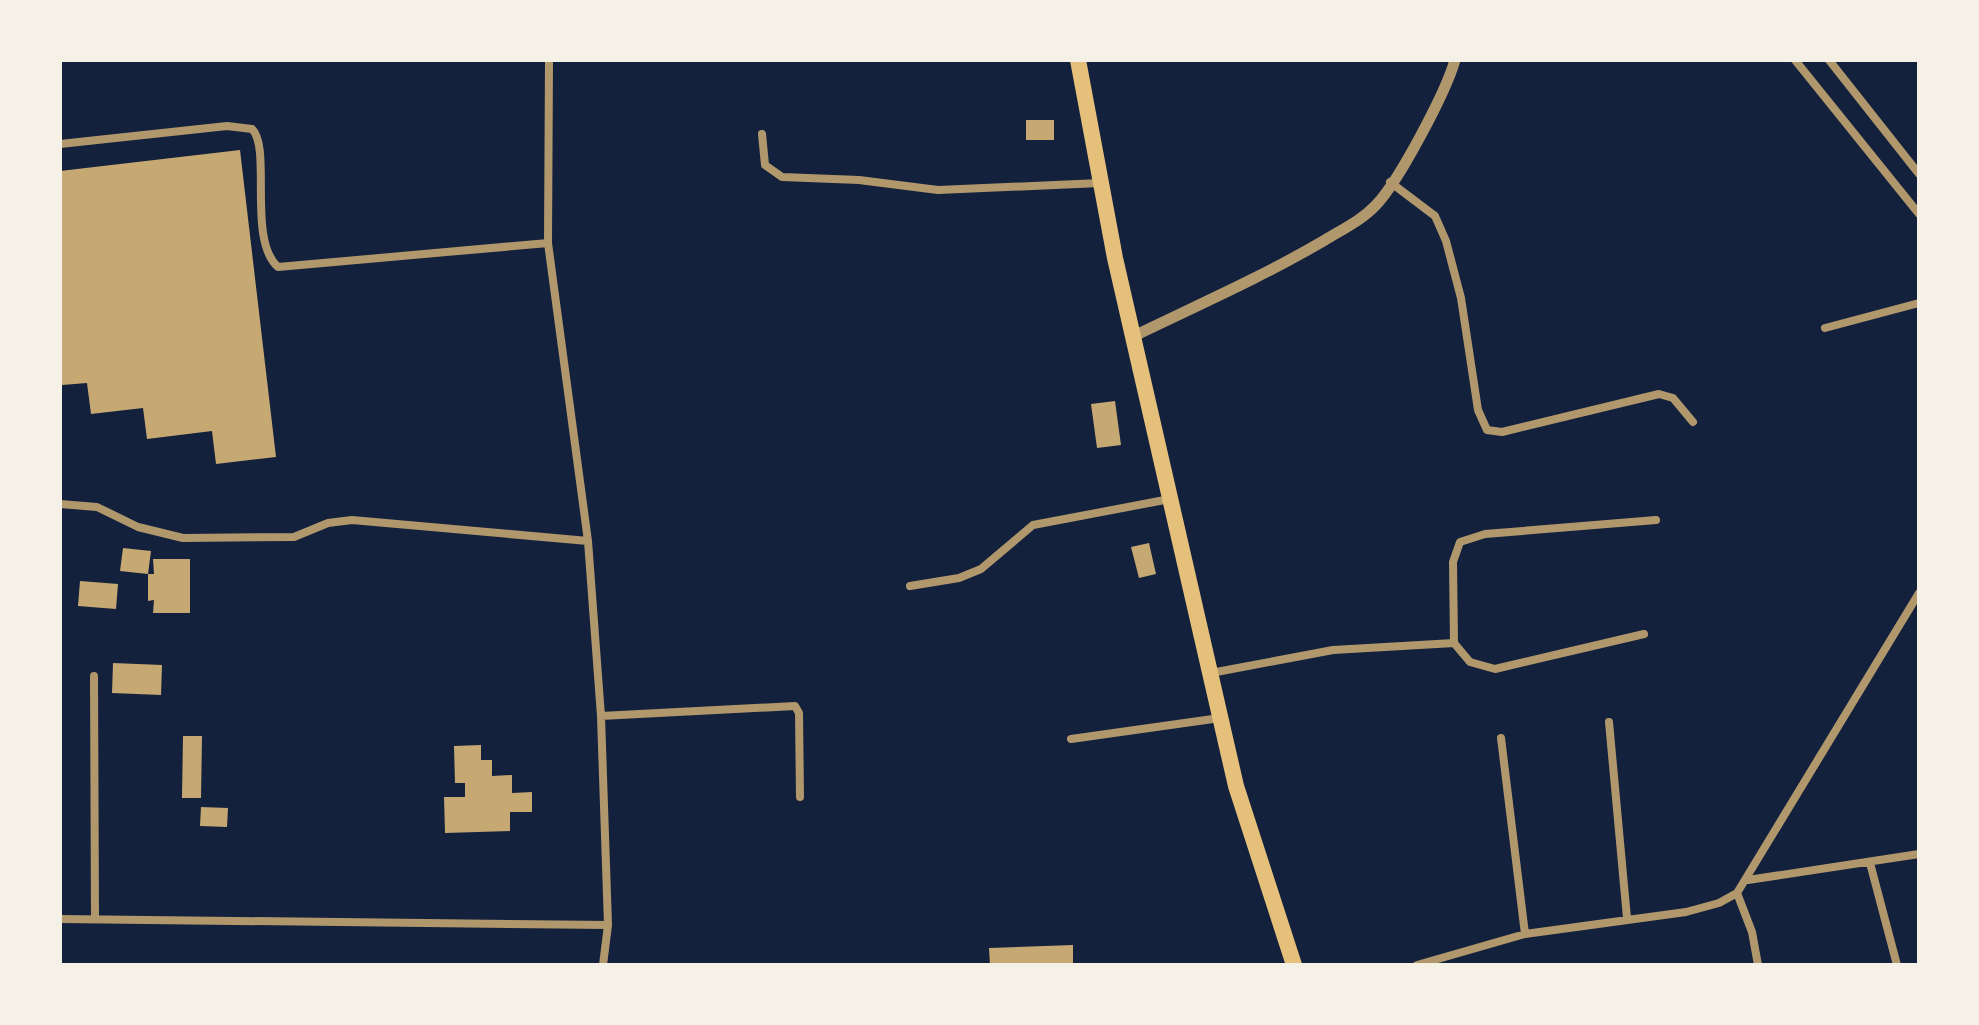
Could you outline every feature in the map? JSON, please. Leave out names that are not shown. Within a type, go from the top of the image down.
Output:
[{"type":"highway","points":[[1078,60],[1134,336],[1236,786],[1294,965]]},
{"type":"street","points":[[549,60],[548,243],[588,541],[601,716],[608,925],[603,965]]},
{"type":"street","points":[[1134,336],[1298,256],[1378,203],[1435,105],[1455,60]]},
{"type":"street","points":[[1795,60],[1919,214]]},
{"type":"street","points":[[1830,60],[1919,174]]},
{"type":"street","points":[[60,144],[227,126],[252,129],[258,139],[259,194],[267,251],[278,267],[548,243]]},
{"type":"street","points":[[762,134],[765,165],[782,177],[859,180],[938,190],[1101,183]]},
{"type":"street","points":[[1390,182],[1435,216],[1446,241],[1461,298],[1478,410],[1487,430],[1502,432],[1659,394],[1673,398],[1693,422]]},
{"type":"street","points":[[1825,328],[1919,303]]},
{"type":"street","points":[[910,586],[959,578],[981,569],[1033,525],[1171,499]]},
{"type":"street","points":[[60,504],[97,507],[138,527],[183,538],[294,537],[328,523],[352,520],[588,541]]},
{"type":"street","points":[[1644,634],[1495,669],[1470,662],[1454,643],[1453,562],[1460,542],[1485,534],[1656,520]]},
{"type":"street","points":[[1417,965],[1525,934],[1686,912],[1719,903],[1737,893],[1748,880],[1919,593]]},
{"type":"street","points":[[1210,673],[1333,650],[1454,643]]},
{"type":"street","points":[[94,676],[95,919]]},
{"type":"street","points":[[601,716],[795,706],[799,713],[800,797]]},
{"type":"street","points":[[1071,739],[1221,718]]},
{"type":"street","points":[[1609,722],[1627,918]]},
{"type":"street","points":[[1501,738],[1525,934]]},
{"type":"street","points":[[1748,880],[1919,854]]},
{"type":"street","points":[[1870,863],[1897,965]]},
{"type":"street","points":[[1737,893],[1752,932],[1758,965]]},
{"type":"street","points":[[60,919],[608,925]]},
{"type":"building","points":[[1026,120],[1054,120],[1054,140],[1026,140]]},
{"type":"building","points":[[240,150],[276,457],[216,464],[212,431],[147,439],[143,408],[91,414],[87,383],[62,385],[60,171]]},
{"type":"building","points":[[1115,401],[1121,445],[1097,448],[1091,404]]},
{"type":"building","points":[[1149,543],[1156,574],[1139,578],[1131,547]]},
{"type":"building","points":[[123,548],[151,551],[148,574],[120,571]]},
{"type":"building","points":[[153,559],[190,559],[190,613],[153,613],[154,600],[148,601],[148,574],[154,574]]},
{"type":"building","points":[[80,581],[118,584],[116,609],[78,606]]},
{"type":"building","points":[[113,663],[162,665],[161,695],[112,693]]},
{"type":"building","points":[[183,736],[202,736],[201,798],[182,798]]},
{"type":"building","points":[[481,745],[481,760],[492,760],[492,776],[512,775],[512,793],[532,792],[532,812],[510,812],[510,831],[445,833],[444,797],[465,797],[465,783],[455,783],[454,746]]},
{"type":"building","points":[[201,807],[228,808],[227,827],[200,826]]},
{"type":"building","points":[[1073,945],[1073,965],[990,965],[989,948]]}]
